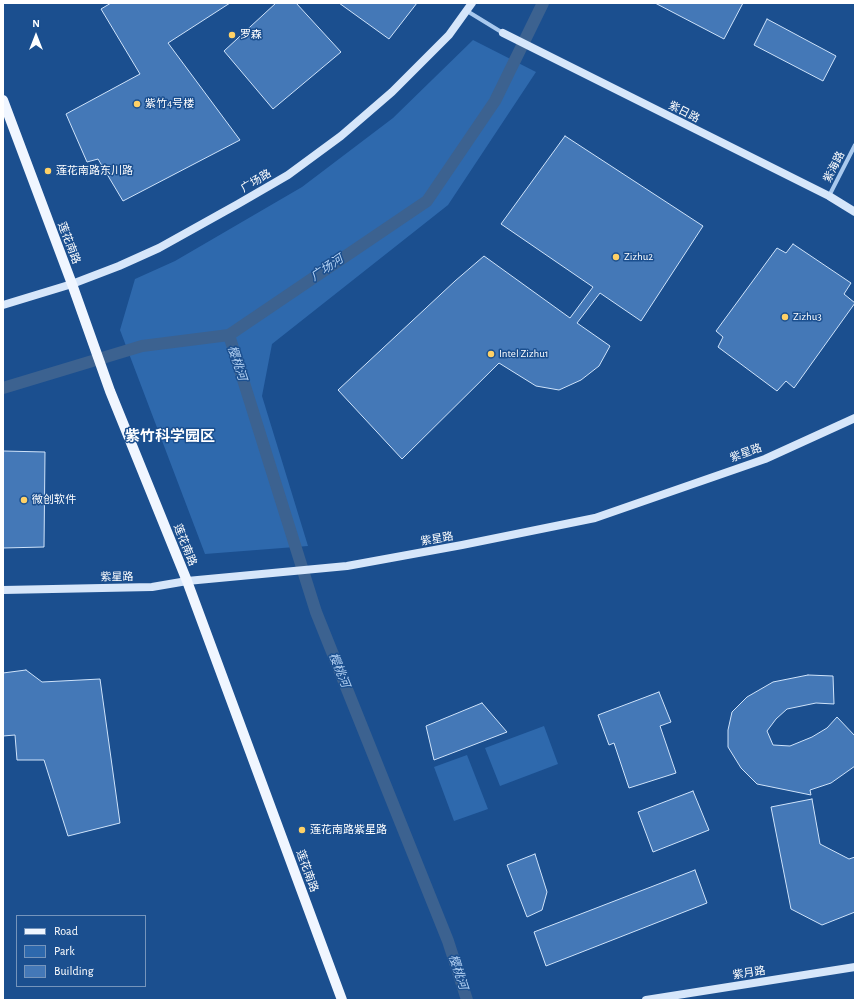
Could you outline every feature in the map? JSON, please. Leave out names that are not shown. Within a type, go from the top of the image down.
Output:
[{"type":"main road","name":"莲花南路","points":[[3,100],[72,284],[110,391],[187,581],[342,1000]]},
{"type":"street","name":"广场路","points":[[3,305],[72,284],[119,266],[159,248],[288,175],[341,136],[392,92],[449,35],[472,3]]},
{"type":"street","points":[[467,11],[503,33]]},
{"type":"street","name":"紫日路","points":[[503,33],[829,196],[855,212]]},
{"type":"street","name":"紫海路","points":[[829,196],[855,146]]},
{"type":"street","name":"紫星路","points":[[3,590],[152,588],[187,581],[346,566],[462,545],[595,518],[765,459],[855,418]]},
{"type":"street","name":"紫月路","points":[[646,1000],[855,967]]},
{"type":"green space","points":[[473,40],[536,72],[448,205],[272,344],[262,396],[308,546],[205,554],[120,330],[135,279],[175,261],[302,187],[393,118]]},
{"type":"green space","points":[[544,726],[558,764],[500,786],[485,748]]},
{"type":"green space","points":[[467,755],[488,809],[454,821],[434,767]]},
{"type":"building","points":[[111,3],[230,3],[168,43],[240,140],[123,201],[98,159],[87,162],[66,114],[140,74],[101,9]]},
{"type":"building","points":[[276,3],[296,3],[341,52],[273,109],[224,51]]},
{"type":"building","points":[[339,3],[417,3],[389,39]]},
{"type":"building","points":[[655,3],[743,3],[724,39]]},
{"type":"building","points":[[767,19],[836,56],[823,81],[754,45]]},
{"type":"building","points":[[565,136],[703,226],[641,321],[600,293],[577,323],[610,346],[599,366],[581,380],[559,390],[536,386],[499,363],[402,459],[338,390],[455,281],[484,256],[570,318],[593,287],[501,224]]},
{"type":"building","name":"Zizhu3","points":[[793,244],[851,283],[844,294],[855,303],[794,388],[786,381],[777,391],[718,347],[723,337],[716,331],[777,248],[786,253]]},
{"type":"building","name":"微创软件","points":[[3,451],[45,452],[44,547],[3,548]]},
{"type":"building","points":[[26,670],[42,682],[100,679],[120,823],[68,836],[44,760],[17,760],[15,735],[3,736],[3,673]]},
{"type":"building","points":[[808,675],[833,676],[834,704],[816,703],[787,709],[776,719],[767,731],[773,745],[790,746],[812,737],[827,728],[837,717],[855,736],[855,766],[831,783],[810,790],[811,795],[757,784],[741,768],[728,747],[728,730],[732,712],[747,697],[773,682]]},
{"type":"building","points":[[659,692],[671,722],[660,726],[676,773],[629,788],[614,743],[609,745],[598,715]]},
{"type":"building","points":[[482,703],[507,732],[434,760],[426,726]]},
{"type":"building","points":[[693,791],[709,830],[653,852],[638,812]]},
{"type":"building","points":[[812,799],[820,844],[849,859],[855,857],[855,912],[822,925],[791,909],[771,807]]},
{"type":"building","points":[[535,854],[547,892],[542,910],[527,917],[507,865]]},
{"type":"building","points":[[695,870],[707,903],[546,966],[534,932]]},
{"type":"waterway","name":"广场河","points":[[3,388],[142,346],[229,335],[427,201],[495,101],[543,3]]},
{"type":"waterway","name":"樱桃河","points":[[229,335],[316,612],[448,941],[467,1000]]},
{"type":"place","name":"罗森","points":[[232,35]]},
{"type":"place","name":"紫竹4号楼","points":[[137,104]]},
{"type":"place","name":"莲花南路东川路","points":[[48,171]]},
{"type":"place","name":"Zizhu2","points":[[616,257]]},
{"type":"place","name":"Zizhu3","points":[[785,317]]},
{"type":"place","name":"Intel Zizhu1","points":[[491,354]]},
{"type":"place","name":"微创软件","points":[[24,500]]},
{"type":"place","name":"莲花南路紫星路","points":[[302,830]]},
{"type":"district","name":"紫竹科学园区","points":[[170,436]]}]
